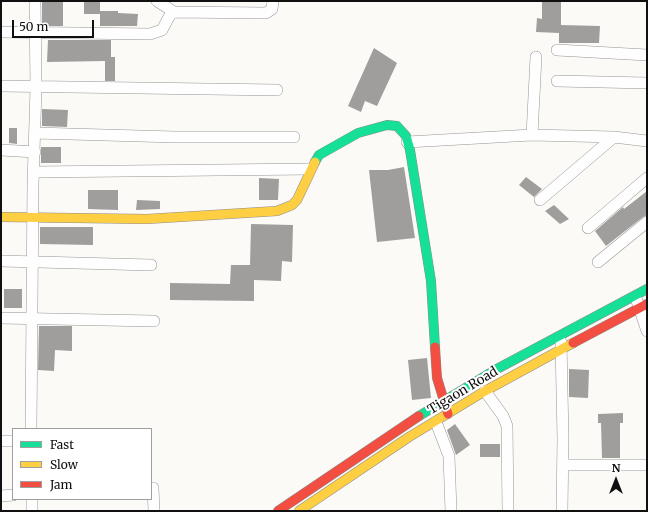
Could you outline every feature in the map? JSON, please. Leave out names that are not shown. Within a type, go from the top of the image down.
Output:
[{"type":"street","points":[[32,428],[33,218],[36,132],[35,1]]},
{"type":"street","points":[[157,1],[174,12],[266,13],[272,10],[273,1]]},
{"type":"street","points":[[1,32],[156,33],[166,26],[170,15],[174,12]]},
{"type":"street","points":[[557,50],[647,55]]},
{"type":"street","points":[[532,135],[536,57]]},
{"type":"street","points":[[557,81],[647,83]]},
{"type":"street","points":[[1,86],[36,88],[277,90]]},
{"type":"street","points":[[1,217],[147,220],[277,210],[292,205],[297,200],[302,192],[314,160],[328,150],[358,133],[376,127],[397,126],[402,130],[407,142],[428,260],[438,378],[448,414]]},
{"type":"street","points":[[36,132],[175,136],[294,137]]},
{"type":"street","points":[[407,142],[532,135],[614,137],[647,141]]},
{"type":"street","points":[[540,200],[614,137]]},
{"type":"street","points":[[1,150],[35,152]]},
{"type":"street","points":[[34,172],[310,169]]},
{"type":"street","points":[[588,228],[647,178]]},
{"type":"street","points":[[598,262],[647,222]]},
{"type":"street","points":[[1,261],[151,265]]},
{"type":"street","name":"Tigaon Road","points":[[278,511],[422,414],[495,370],[647,289]]},
{"type":"street","points":[[635,295],[643,306],[647,331]]},
{"type":"street","name":"Tigaon Road","points":[[299,511],[485,391],[562,348],[643,306]]},
{"type":"street","points":[[1,318],[154,321]]},
{"type":"street","points":[[559,336],[562,348],[562,511]]},
{"type":"street","points":[[485,391],[503,416],[506,426],[508,511]]},
{"type":"street","points":[[436,422],[449,456],[451,511]]},
{"type":"street","points":[[1,441],[12,442]]},
{"type":"street","points":[[563,465],[647,465]]},
{"type":"street","points":[[153,488],[154,511]]},
{"type":"street","points":[[1,496],[12,495]]},
{"type":"street","points":[[32,500],[32,511]]},
{"type":"building","points":[[42,1],[63,1],[63,26],[42,26]]},
{"type":"building","points":[[542,1],[561,1],[561,25],[600,26],[599,43],[559,43],[559,33],[536,32],[537,18],[542,19]]},
{"type":"building","points":[[84,2],[100,2],[100,14],[84,14]]},
{"type":"building","points":[[100,11],[118,11],[118,13],[138,14],[137,26],[100,26]]},
{"type":"building","points":[[48,40],[111,40],[111,57],[115,57],[115,81],[105,81],[105,61],[47,62]]},
{"type":"building","points":[[374,48],[397,63],[377,106],[365,101],[361,112],[348,106]]},
{"type":"building","points":[[42,109],[68,110],[67,127],[42,126]]},
{"type":"building","points":[[9,128],[17,128],[17,144],[9,143]]},
{"type":"building","points":[[41,147],[61,147],[61,163],[41,163]]},
{"type":"building","points":[[404,167],[415,238],[377,242],[369,170],[388,170]]},
{"type":"building","points":[[526,177],[542,189],[534,197],[519,185]]},
{"type":"building","points":[[259,178],[279,179],[278,200],[259,200]]},
{"type":"building","points":[[88,190],[118,190],[118,210],[88,209]]},
{"type":"building","points":[[647,191],[647,215],[606,246],[595,231],[623,207],[624,209]]},
{"type":"building","points":[[137,200],[160,201],[160,209],[136,210]]},
{"type":"building","points":[[554,205],[569,219],[560,224],[545,211]]},
{"type":"building","points":[[251,224],[293,225],[292,262],[282,261],[281,281],[254,280],[254,301],[170,300],[170,283],[230,284],[231,265],[250,265]]},
{"type":"building","points":[[40,227],[93,227],[93,245],[40,244]]},
{"type":"building","points":[[4,289],[22,289],[22,308],[4,308]]},
{"type":"building","points":[[39,326],[72,326],[72,351],[55,350],[54,371],[38,370]]},
{"type":"building","points":[[427,358],[431,398],[412,400],[408,360]]},
{"type":"building","points":[[569,369],[589,370],[588,398],[569,397]]},
{"type":"building","points":[[623,413],[623,423],[620,423],[620,458],[602,458],[601,423],[598,423],[598,414]]},
{"type":"building","points":[[455,424],[470,445],[456,455],[447,430]]},
{"type":"building","points":[[480,444],[500,444],[500,457],[480,457]]},
{"type":"traffic: fast","points":[[315,162],[319,155],[358,133],[387,125],[397,126],[406,136],[410,150],[431,281],[435,347]]},
{"type":"traffic: fast","points":[[419,416],[495,370],[647,289]]},
{"type":"traffic: slow","points":[[1,217],[147,219],[277,211],[292,205],[297,200],[315,162]]},
{"type":"traffic: slow","points":[[299,511],[409,437],[485,391],[573,343]]},
{"type":"traffic: jam","points":[[573,343],[647,304]]},
{"type":"traffic: jam","points":[[435,347],[437,378],[448,414]]},
{"type":"traffic: jam","points":[[278,511],[419,416]]}]
